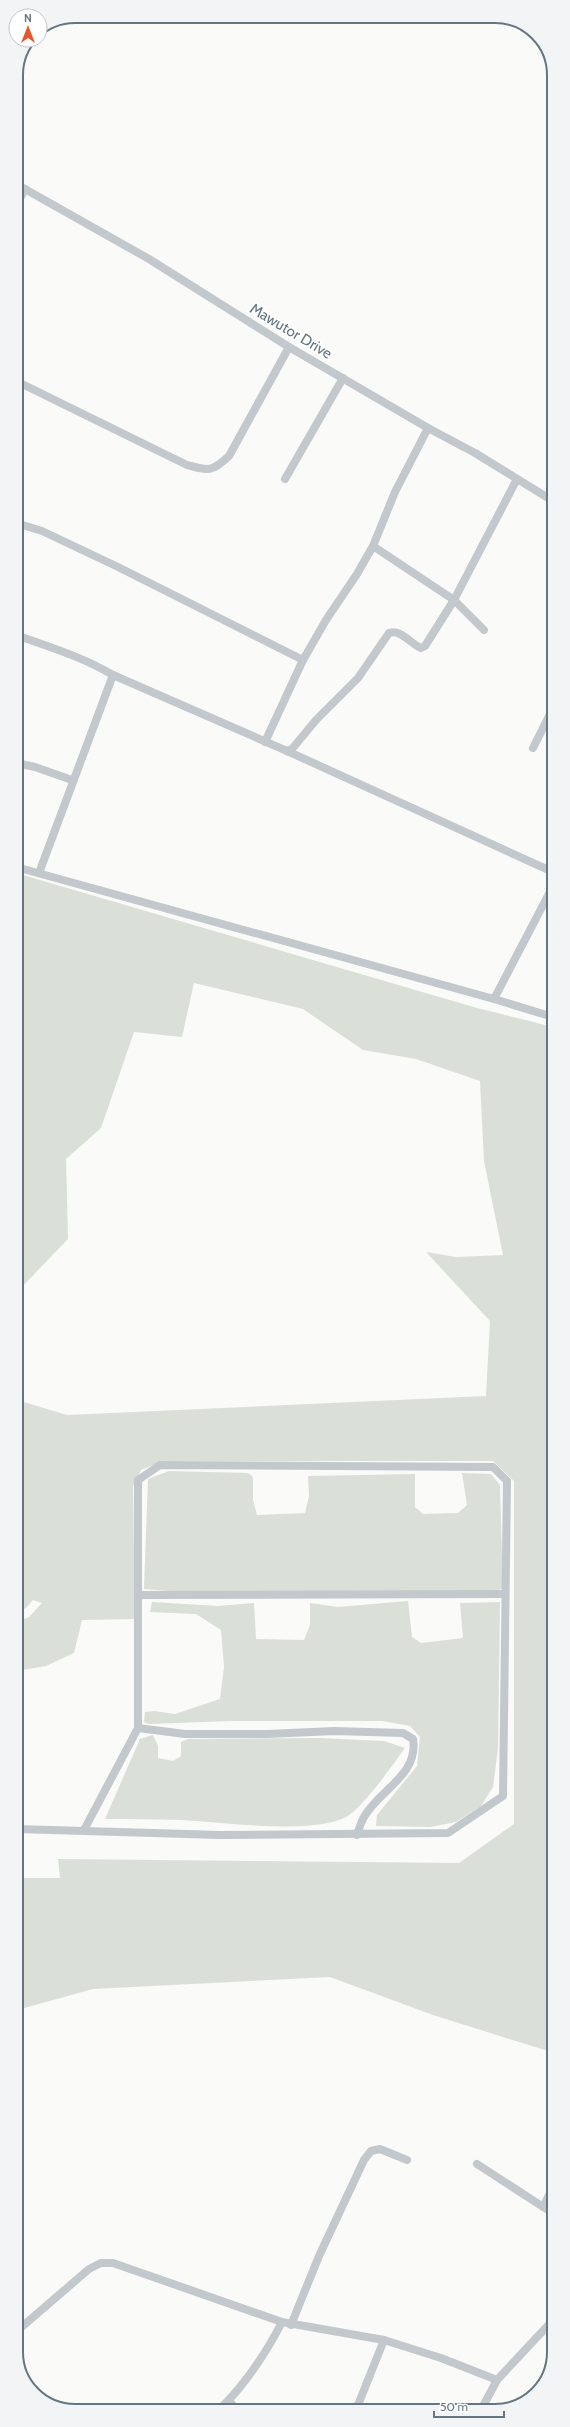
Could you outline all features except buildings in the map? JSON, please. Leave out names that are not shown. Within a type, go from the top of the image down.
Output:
[{"type":"street","points":[[23,193],[25,189]]},
{"type":"street","name":"Mawutor Drive","points":[[25,189],[149,259],[289,347],[547,497]]},
{"type":"street","points":[[23,384],[187,465],[210,470],[217,467],[229,456],[289,347]]},
{"type":"street","points":[[285,479],[343,378]]},
{"type":"street","points":[[265,742],[303,660],[326,620],[357,574],[373,546],[395,492],[428,428]]},
{"type":"street","points":[[287,751],[292,749],[316,720],[358,678],[390,633],[394,631],[400,633],[421,648],[425,646],[454,600],[517,479]]},
{"type":"street","points":[[23,525],[42,531],[116,566],[303,660]]},
{"type":"street","points":[[373,546],[454,600],[484,630]]},
{"type":"street","points":[[23,637],[96,665],[113,676],[287,751],[547,869]]},
{"type":"street","points":[[39,873],[72,780],[113,676]]},
{"type":"street","points":[[533,748],[547,720]]},
{"type":"street","points":[[23,764],[35,767],[72,780]]},
{"type":"street","points":[[23,869],[494,999],[547,1015]]},
{"type":"street","points":[[494,999],[547,897]]},
{"type":"street","points":[[23,1829],[220,1835],[357,1835],[448,1833],[503,1796],[507,1480],[494,1467],[160,1465],[138,1480],[138,1728],[84,1830]]},
{"type":"street","points":[[138,1595],[506,1594]]},
{"type":"street","points":[[138,1728],[185,1734],[268,1734],[334,1731],[403,1733],[413,1739],[415,1750],[412,1763],[364,1817],[357,1835]]},
{"type":"street","points":[[291,2325],[319,2256],[364,2160],[371,2151],[380,2149],[407,2160]]},
{"type":"street","points":[[477,2164],[547,2210]]},
{"type":"street","points":[[543,2207],[547,2199]]},
{"type":"street","points":[[23,2326],[89,2268],[101,2263],[113,2263],[291,2325],[384,2340],[441,2358],[497,2380]]},
{"type":"street","points":[[225,2404],[261,2361],[282,2322]]},
{"type":"street","points":[[484,2404],[497,2380],[547,2326]]},
{"type":"street","points":[[358,2404],[384,2340]]},
{"type":"street","points":[[229,2400],[232,2404]]},
{"type":"shaded area","points":[[23,875],[477,1008],[547,1026],[547,2051],[433,2015],[330,1977],[93,1989],[23,2008],[23,1878],[60,1878],[58,1859],[459,1863],[514,1824],[514,1481],[493,1461],[163,1461],[141,1470],[133,1486],[135,1619],[82,1620],[74,1653],[46,1666],[23,1670],[23,1620],[29,1617],[42,1603],[33,1600],[23,1610],[23,1402],[67,1415],[486,1396],[490,1321],[426,1252],[456,1257],[503,1255],[484,1161],[480,1081],[416,1059],[363,1050],[303,1009],[194,983],[182,1037],[134,1032],[101,1128],[66,1159],[68,1239],[23,1286]]},
{"type":"shaded area","points":[[169,1471],[248,1473],[253,1477],[253,1500],[257,1515],[305,1513],[309,1496],[308,1476],[415,1474],[415,1507],[423,1514],[458,1513],[467,1505],[462,1473],[491,1474],[500,1485],[503,1588],[497,1591],[179,1592],[144,1589],[148,1479]]},
{"type":"shaded area","points":[[408,1601],[412,1637],[421,1643],[463,1638],[460,1603],[500,1602],[498,1749],[493,1787],[481,1806],[456,1822],[430,1827],[376,1826],[377,1815],[417,1766],[420,1737],[410,1726],[382,1721],[232,1721],[148,1724],[144,1722],[145,1712],[154,1711],[175,1714],[220,1699],[224,1667],[221,1630],[196,1614],[150,1612],[152,1602],[218,1606],[254,1603],[256,1639],[304,1640],[310,1625],[310,1603],[338,1607]]},
{"type":"shaded area","points":[[153,1735],[158,1746],[158,1758],[173,1761],[181,1756],[181,1742],[188,1739],[319,1738],[384,1741],[405,1748],[377,1785],[353,1812],[346,1817],[331,1822],[311,1825],[266,1826],[181,1820],[105,1819],[140,1739]]}]
